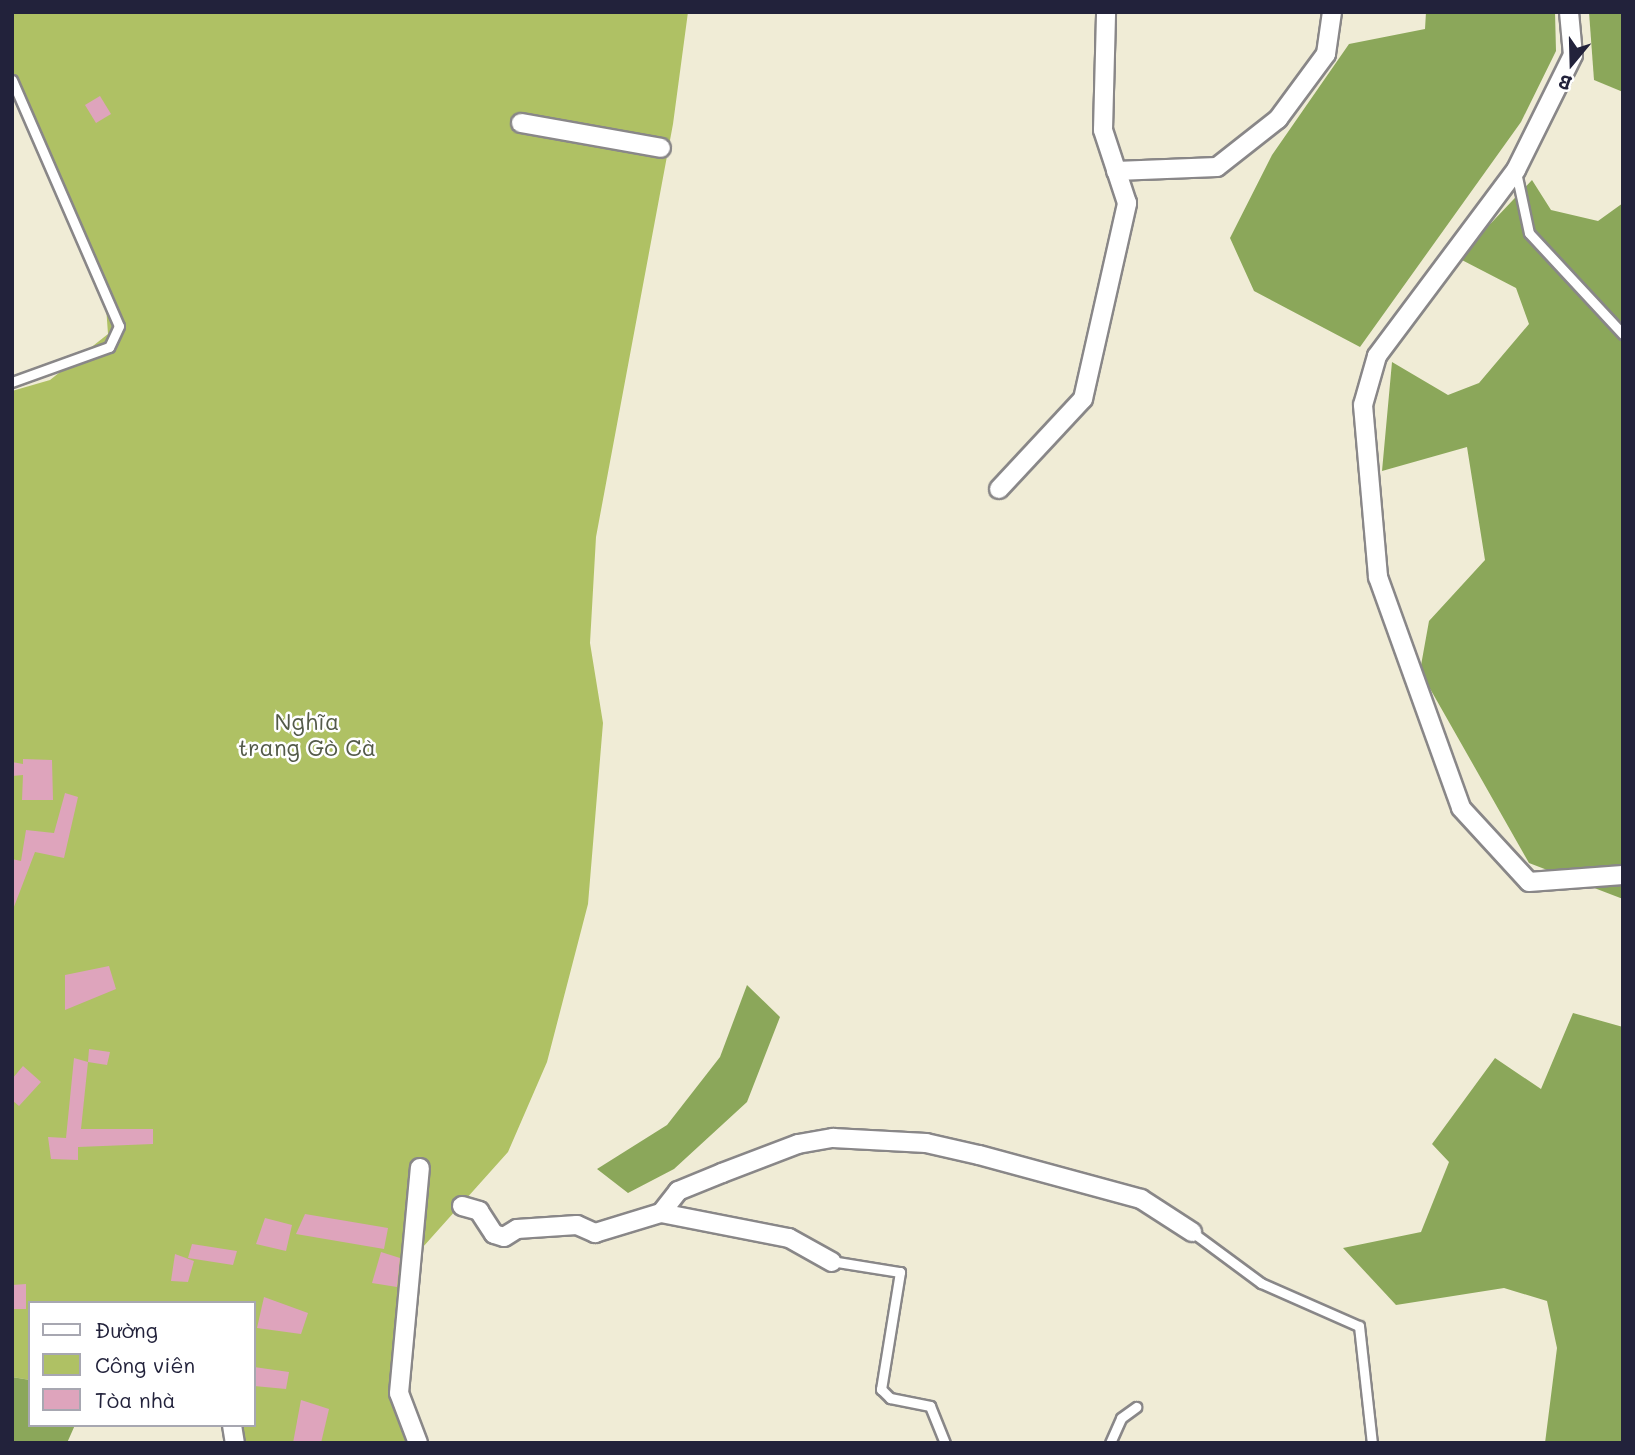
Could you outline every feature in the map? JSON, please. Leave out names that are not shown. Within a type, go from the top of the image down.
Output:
[{"type":"street","points":[[999,489],[1083,399],[1127,203],[1103,130],[1106,12]]},
{"type":"street","points":[[1116,171],[1217,167],[1278,119],[1326,54],[1332,12]]},
{"type":"street","points":[[1569,12],[1573,55],[1516,170],[1377,356],[1363,405],[1378,577],[1461,808],[1529,882],[1623,875]]},
{"type":"street","points":[[521,123],[661,148]]},
{"type":"street","points":[[661,1213],[678,1191],[797,1144],[833,1138],[926,1143],[979,1156],[1141,1199],[1192,1232]]},
{"type":"street","points":[[418,1443],[399,1393],[420,1168]]},
{"type":"street","points":[[462,1206],[479,1211],[494,1234],[504,1237],[517,1229],[578,1224],[595,1233],[661,1213],[789,1238],[832,1262]]},
{"type":"lane","points":[[12,80],[119,326],[109,347],[12,382]]},
{"type":"lane","points":[[1516,170],[1530,233],[1623,334]]},
{"type":"lane","points":[[1192,1232],[1261,1283],[1359,1326],[1372,1443]]},
{"type":"lane","points":[[809,1259],[900,1272],[881,1389],[890,1398],[930,1406],[946,1443]]},
{"type":"lane","points":[[1110,1443],[1121,1418],[1136,1407]]},
{"type":"green space","name":"Nghĩa trang Gò Cà","points":[[12,12],[688,12],[673,124],[596,537],[590,643],[603,723],[588,904],[547,1062],[508,1152],[414,1257],[404,1410],[424,1443],[225,1443],[223,1427],[256,1427],[256,1301],[28,1301],[28,1380],[12,1377],[12,391],[50,380],[108,334],[106,306],[12,88]]},
{"type":"green space","points":[[1426,12],[1555,12],[1556,51],[1521,122],[1360,347],[1254,291],[1230,238],[1272,155],[1349,44],[1425,29]]},
{"type":"green space","points":[[1589,12],[1623,12],[1623,92],[1594,80]]},
{"type":"green space","points":[[1532,180],[1551,210],[1598,221],[1623,203],[1623,899],[1529,863],[1420,671],[1429,621],[1485,560],[1467,447],[1382,471],[1392,362],[1448,395],[1479,383],[1529,324],[1516,288],[1458,258]]},
{"type":"green space","points":[[747,985],[780,1017],[747,1102],[674,1169],[628,1193],[597,1169],[667,1125],[720,1057]]},
{"type":"green space","points":[[1573,1013],[1623,1027],[1623,1443],[1545,1443],[1557,1348],[1547,1301],[1504,1288],[1396,1305],[1343,1248],[1421,1232],[1449,1162],[1432,1144],[1495,1058],[1541,1089]]},
{"type":"green space","points":[[12,1377],[28,1380],[28,1427],[74,1427],[67,1443],[12,1443]]},
{"type":"building","points":[[100,96],[111,114],[96,123],[85,105]]},
{"type":"building","points":[[23,759],[52,760],[53,800],[22,800],[23,775],[12,776],[12,762],[23,764]]},
{"type":"building","points":[[65,793],[78,797],[64,858],[35,852],[12,912],[12,859],[21,861],[26,830],[54,833]]},
{"type":"building","points":[[109,966],[116,989],[65,1010],[65,975]]},
{"type":"building","points":[[89,1049],[110,1052],[107,1065],[88,1062]]},
{"type":"building","points":[[74,1058],[88,1062],[81,1129],[153,1129],[153,1144],[78,1147],[78,1160],[51,1159],[48,1137],[66,1138]]},
{"type":"building","points":[[23,1066],[41,1082],[19,1106],[12,1100],[12,1079]]},
{"type":"building","points":[[305,1214],[388,1228],[384,1249],[296,1234]]},
{"type":"building","points":[[265,1218],[292,1225],[286,1251],[256,1244]]},
{"type":"building","points":[[192,1244],[237,1251],[233,1265],[188,1258]]},
{"type":"building","points":[[381,1252],[400,1258],[397,1287],[372,1283]]},
{"type":"building","points":[[175,1254],[194,1261],[188,1282],[171,1281]]},
{"type":"building","points":[[26,1284],[26,1309],[12,1309],[12,1285]]},
{"type":"building","points":[[264,1297],[308,1313],[301,1334],[257,1328]]},
{"type":"building","points":[[256,1367],[289,1372],[286,1389],[256,1386]]},
{"type":"building","points":[[301,1400],[329,1409],[321,1443],[293,1443]]}]
